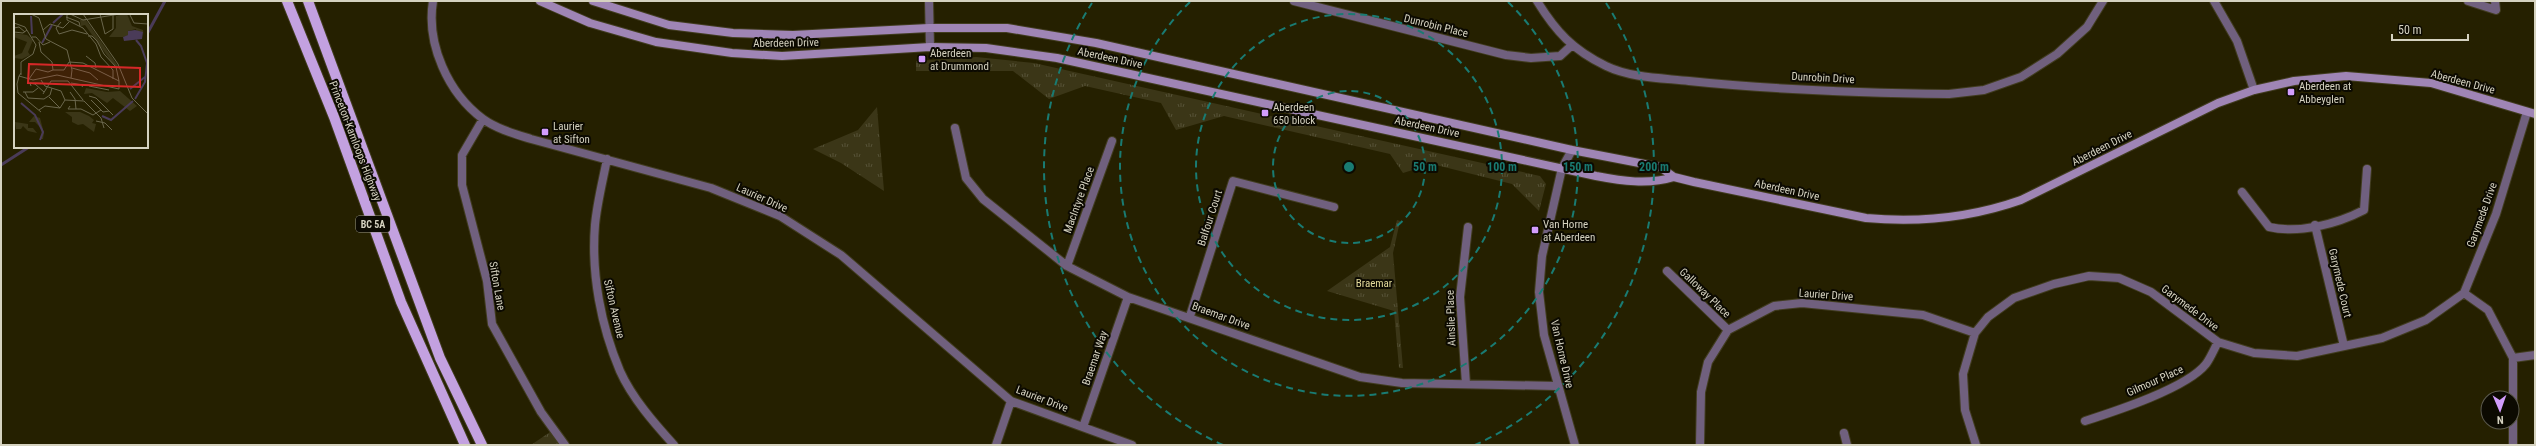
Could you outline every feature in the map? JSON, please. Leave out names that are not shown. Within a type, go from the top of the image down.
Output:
[{"type":"main road","name":"Princeton-Kamloops Highway","points":[[287,1],[334,117],[401,302],[465,445]]},
{"type":"main road","name":"Princeton-Kamloops Highway","points":[[308,1],[440,358],[482,445]]},
{"type":"main road","name":"Aberdeen Drive","points":[[540,1],[590,23],[656,42],[732,53],[782,56],[930,47],[986,48],[1057,58],[1626,182],[1656,182],[1674,177]]},
{"type":"main road","name":"Aberdeen Drive","points":[[593,1],[668,25],[733,33],[793,35],[930,28],[1007,28],[1096,43],[1572,150],[1660,167],[1674,177],[1866,218],[1910,221],[1942,220],[1979,213],[2022,200],[2218,103],[2254,90],[2294,81],[2346,76],[2432,83],[2531,113]]},
{"type":"street","name":"Laurier Drive","points":[[433,1],[430,19],[440,62],[456,92],[483,119],[508,132],[711,188],[780,216],[841,255],[1011,401],[1132,445]]},
{"type":"street","points":[[929,1],[930,47]]},
{"type":"street","name":"Dunrobin Place","points":[[1294,1],[1506,55],[1532,58],[1560,56],[1571,46]]},
{"type":"street","name":"Dunrobin Drive","points":[[1537,1],[1547,17],[1571,46],[1607,67],[1637,76],[1723,84],[1949,94],[1984,90],[2021,77],[2057,54],[2087,27],[2103,1]]},
{"type":"street","points":[[2214,1],[2237,41],[2254,90]]},
{"type":"street","points":[[2468,1],[2496,10],[2495,1]]},
{"type":"street","name":"Garymede Drive","points":[[1976,445],[1965,410],[1963,374],[1975,333],[1988,317],[2014,298],[2054,284],[2089,276],[2119,278],[2151,292],[2218,342],[2254,353],[2297,356],[2382,338],[2426,320],[2464,293],[2496,214],[2531,113]]},
{"type":"street","name":"Sifton Lane","points":[[483,119],[462,155],[462,184],[487,281],[492,324],[541,412],[565,445]]},
{"type":"street","name":"Braemar Drive","points":[[955,128],[966,178],[983,199],[1068,266],[1128,297],[1190,316],[1360,378],[1402,383],[1557,386]]},
{"type":"street","name":"MacIntyre Place","points":[[1068,266],[1112,141]]},
{"type":"street","name":"Van Horne Drive","points":[[1572,150],[1562,168],[1542,256],[1540,292],[1544,335],[1557,386],[1575,445]]},
{"type":"street","name":"Sifton Avenue","points":[[607,159],[595,223],[594,250],[596,281],[605,329],[620,372],[650,417],[674,445]]},
{"type":"street","points":[[2242,192],[2269,227],[2282,230],[2316,226],[2346,219],[2364,210],[2366,170]]},
{"type":"street","name":"Balfour Court","points":[[1190,316],[1233,181],[1334,207]]},
{"type":"street","name":"Garymede Court","points":[[2316,226],[2344,346]]},
{"type":"street","name":"Ainslie Place","points":[[1466,384],[1460,297],[1468,227]]},
{"type":"street","name":"Galloway Place","points":[[1667,271],[1728,330]]},
{"type":"street","points":[[2464,293],[2488,310],[2513,358],[2514,445]]},
{"type":"street","name":"Braemar Way","points":[[1083,427],[1128,297]]},
{"type":"street","name":"Laurier Drive","points":[[1728,330],[1774,306],[1802,303],[1924,315],[1975,333]]},
{"type":"street","points":[[1700,445],[1701,392],[1708,364],[1728,330]]},
{"type":"street","name":"Gilmour Place","points":[[2085,421],[2173,387],[2190,378],[2206,364],[2218,342]]},
{"type":"street","points":[[2513,358],[2535,355]]},
{"type":"street","points":[[996,445],[1011,401]]},
{"type":"street","points":[[1844,433],[1847,445]]},
{"type":"green space","points":[[976,57],[1034,63],[1540,176],[1546,184],[1539,211],[1512,184],[1432,164],[1403,173],[1390,154],[1224,116],[1176,130],[1161,103],[1085,86],[1049,99],[1013,71],[916,71],[916,61]]},
{"type":"green space","points":[[877,107],[884,191],[841,163],[813,149],[858,130]]},
{"type":"green space","name":"Braemar","points":[[1397,220],[1400,221],[1393,253],[1403,368],[1399,368],[1394,311],[1327,291],[1390,247]]},
{"type":"green space","points":[[550,432],[562,445],[531,445]]},
{"type":"waterway","points":[[148,32],[165,1]]},
{"type":"waterway","points":[[1,165],[27,148]]},
{"type":"place","name":"Aberdeen at Drummond","points":[[922,59]]},
{"type":"place","name":"Aberdeen at Abbeyglen","points":[[2291,92]]},
{"type":"place","name":"Aberdeen 650 block","points":[[1265,113]]},
{"type":"place","name":"Laurier at Sifton","points":[[545,132]]},
{"type":"place","name":"Van Horne at Aberdeen","points":[[1535,230]]}]
